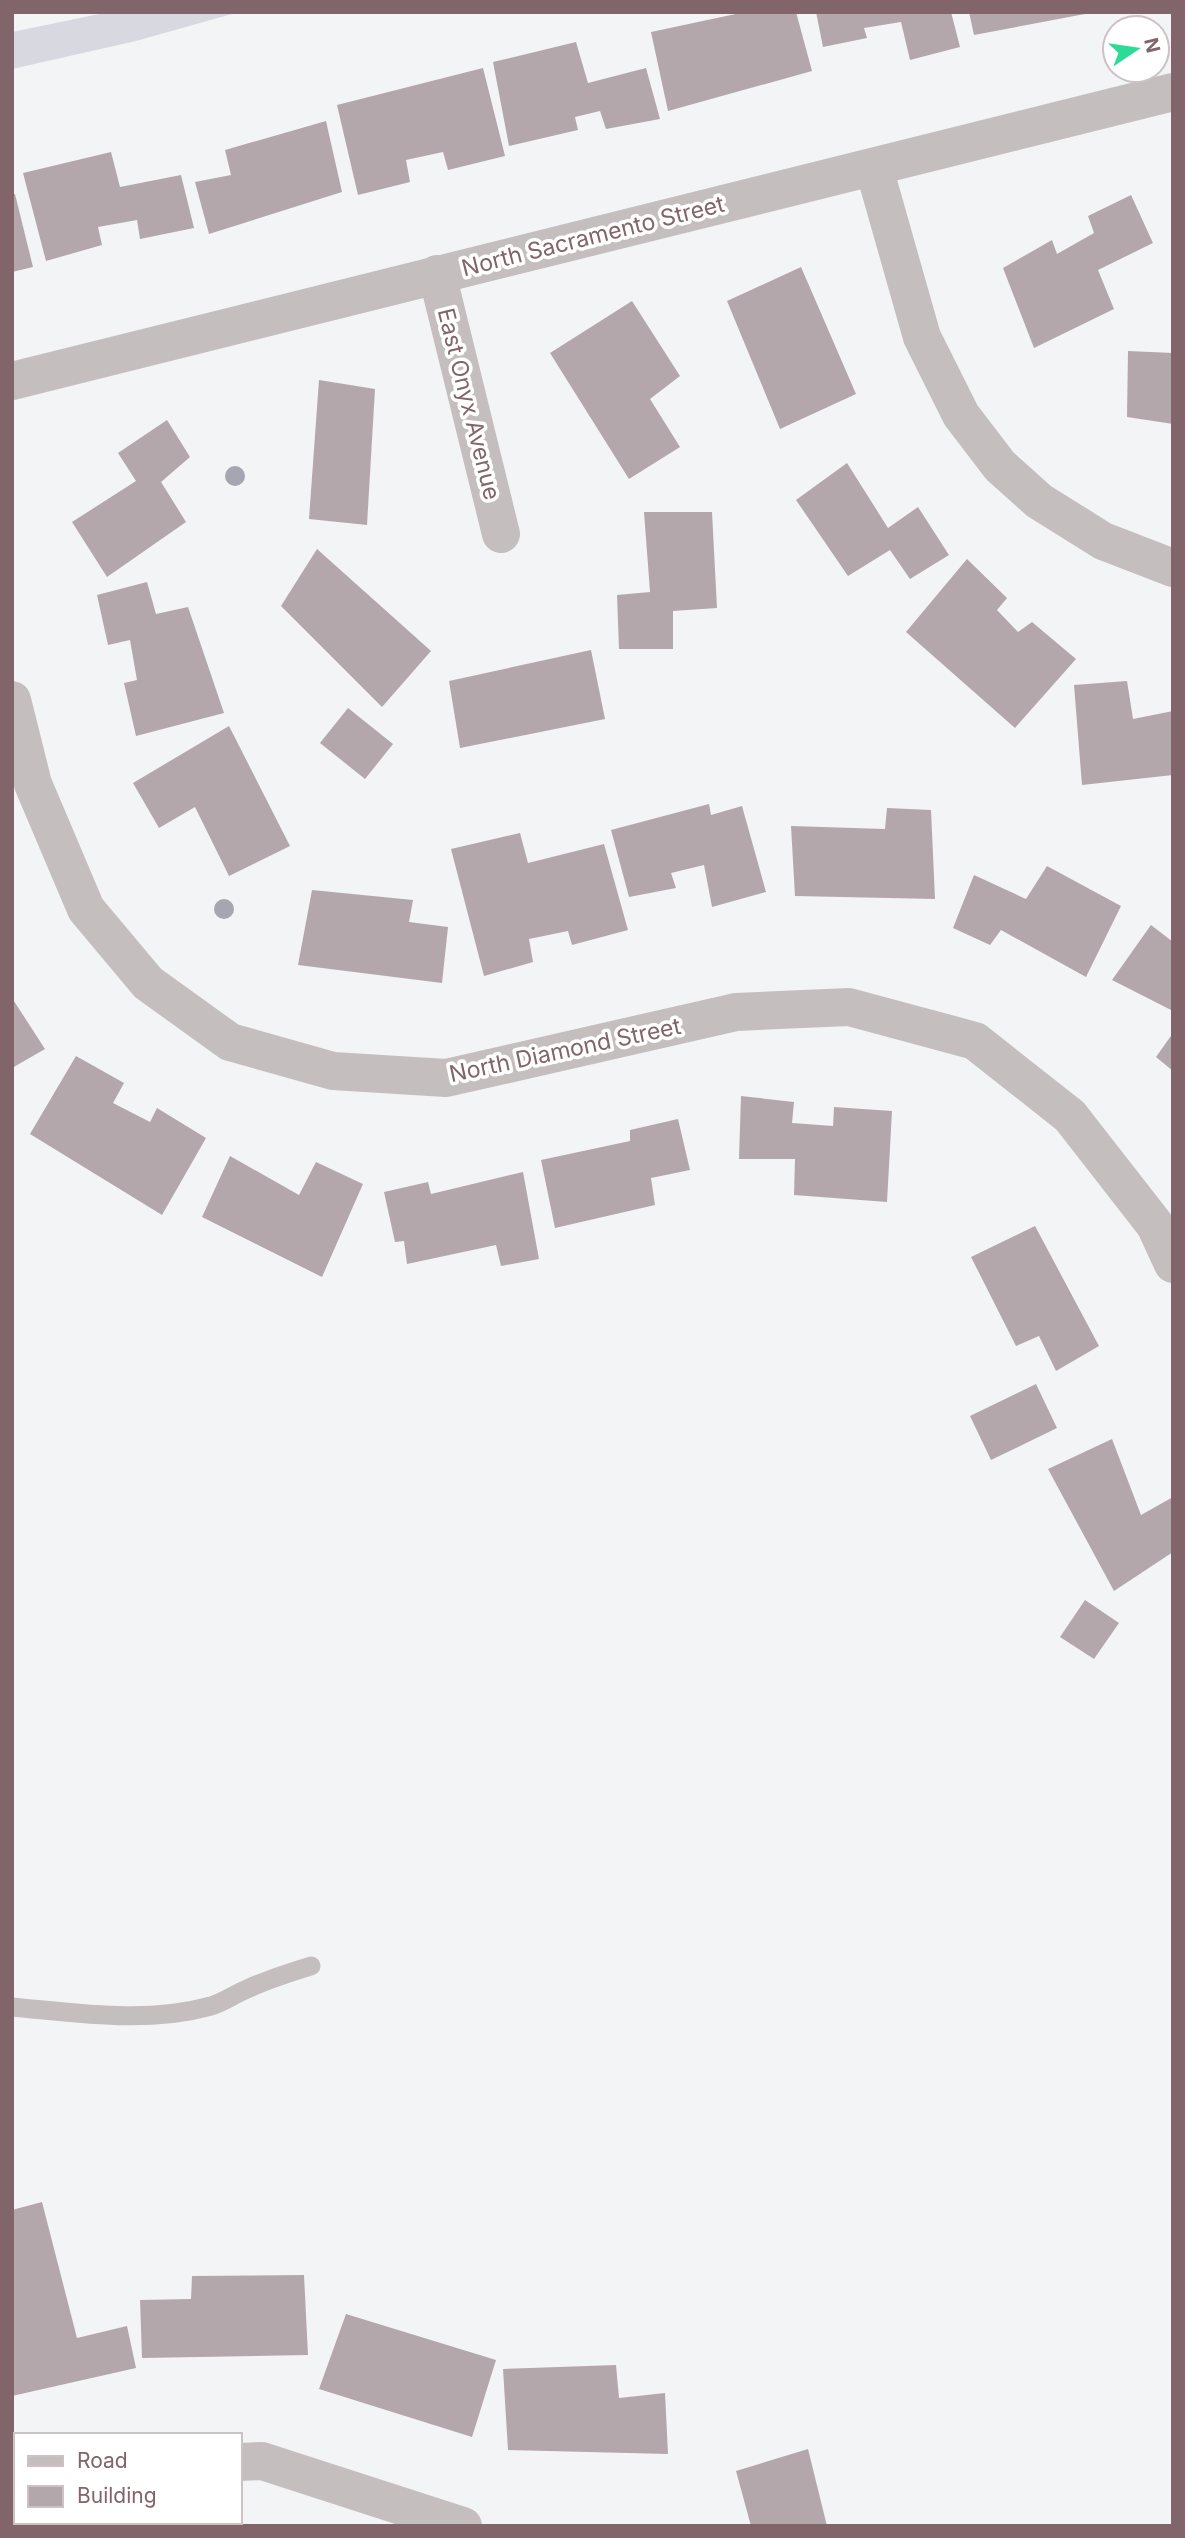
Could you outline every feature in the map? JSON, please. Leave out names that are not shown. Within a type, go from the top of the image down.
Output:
[{"type":"street","name":"North Sacramento Street","points":[[12,381],[1173,92]]},
{"type":"street","points":[[874,168],[922,337],[961,415],[1000,466],[1039,501],[1103,541],[1173,568]]},
{"type":"street","name":"East Onyx Avenue","points":[[437,274],[501,534]]},
{"type":"street","name":"North Diamond Street","points":[[12,700],[33,784],[86,909],[148,984],[230,1042],[332,1071],[446,1077],[736,1012],[849,1007],[975,1041],[1070,1116],[1155,1225],[1173,1264]]},
{"type":"street","points":[[242,2462],[262,2461],[463,2526]]},
{"type":"lane","points":[[12,2007],[113,2017],[167,2014],[224,2002],[272,1978],[311,1966]]},
{"type":"shaded area","points":[[109,12],[239,12],[136,41],[12,69],[12,32]]},
{"type":"building","points":[[745,12],[796,12],[812,71],[668,111],[651,32]]},
{"type":"building","points":[[816,12],[951,12],[960,47],[910,60],[901,22],[864,28],[867,38],[823,47]]},
{"type":"building","points":[[969,12],[1085,12],[1085,14],[974,35]]},
{"type":"building","points":[[576,42],[588,83],[646,68],[660,119],[606,129],[600,111],[575,117],[578,130],[509,146],[493,62]]},
{"type":"building","points":[[483,68],[505,156],[448,170],[443,152],[406,160],[410,182],[358,195],[337,105]]},
{"type":"building","points":[[326,121],[342,192],[209,234],[195,182],[231,175],[225,150]]},
{"type":"building","points":[[111,152],[120,187],[181,175],[194,228],[140,239],[137,220],[98,227],[102,245],[46,261],[23,173]]},
{"type":"building","points":[[12,194],[15,194],[33,267],[12,272]]},
{"type":"building","points":[[1131,195],[1153,243],[1098,270],[1114,309],[1034,348],[1003,268],[1052,240],[1057,254],[1094,233],[1088,216]]},
{"type":"building","points":[[801,267],[856,394],[780,429],[727,301]]},
{"type":"building","points":[[632,301],[680,376],[650,399],[680,447],[629,479],[550,353]]},
{"type":"building","points":[[1128,351],[1173,353],[1173,424],[1127,417]]},
{"type":"building","points":[[319,380],[375,389],[367,525],[309,519]]},
{"type":"building","points":[[167,420],[190,457],[161,482],[186,522],[107,577],[72,522],[136,481],[118,453]]},
{"type":"building","points":[[847,463],[888,528],[918,507],[949,555],[910,579],[890,550],[848,576],[796,500]]},
{"type":"building","points":[[644,512],[712,512],[717,608],[673,611],[673,649],[619,649],[617,595],[650,592]]},
{"type":"building","points":[[317,549],[431,651],[382,707],[281,606]]},
{"type":"building","points":[[967,559],[1007,598],[997,610],[1018,632],[1032,622],[1076,659],[1015,728],[906,632]]},
{"type":"building","points":[[147,582],[156,614],[188,607],[224,713],[136,736],[124,683],[137,680],[130,640],[108,645],[97,595]]},
{"type":"building","points":[[591,650],[605,719],[460,748],[449,681]]},
{"type":"building","points":[[1127,681],[1133,719],[1173,711],[1173,775],[1082,785],[1074,685]]},
{"type":"building","points":[[348,708],[393,744],[365,779],[320,743]]},
{"type":"building","points":[[229,726],[290,846],[229,876],[195,807],[159,828],[133,783]]},
{"type":"building","points":[[709,804],[711,815],[742,806],[766,892],[712,907],[704,865],[671,873],[676,888],[629,897],[611,830]]},
{"type":"building","points":[[887,808],[931,810],[935,899],[795,896],[791,826],[885,829]]},
{"type":"building","points":[[520,833],[528,863],[604,844],[628,930],[572,945],[568,931],[529,939],[533,962],[484,976],[451,849]]},
{"type":"building","points":[[1047,866],[1121,906],[1086,977],[1001,930],[990,945],[953,928],[974,875],[1026,899]]},
{"type":"building","points":[[312,890],[413,900],[409,922],[448,927],[442,983],[298,965]]},
{"type":"building","points":[[1151,925],[1173,942],[1173,1011],[1112,980]]},
{"type":"building","points":[[12,998],[45,1049],[12,1068]]},
{"type":"building","points":[[1173,1033],[1173,1071],[1156,1057]]},
{"type":"building","points":[[76,1056],[124,1083],[113,1103],[150,1122],[157,1108],[206,1138],[162,1215],[30,1134]]},
{"type":"building","points":[[741,1096],[794,1102],[792,1123],[833,1126],[834,1107],[892,1111],[887,1202],[794,1195],[795,1159],[739,1159]]},
{"type":"building","points":[[678,1119],[690,1170],[651,1178],[655,1205],[555,1228],[541,1160],[630,1141],[630,1130]]},
{"type":"building","points":[[230,1156],[299,1195],[316,1162],[363,1184],[322,1277],[202,1217]]},
{"type":"building","points":[[523,1172],[539,1259],[501,1266],[496,1245],[407,1264],[404,1241],[395,1242],[384,1192],[428,1182],[431,1194]]},
{"type":"building","points":[[1035,1226],[1099,1346],[1056,1371],[1039,1336],[1016,1346],[971,1257]]},
{"type":"building","points":[[1036,1384],[1057,1428],[991,1460],[970,1416]]},
{"type":"building","points":[[1112,1439],[1141,1515],[1173,1497],[1173,1552],[1114,1591],[1048,1469]]},
{"type":"building","points":[[1085,1600],[1119,1623],[1094,1659],[1060,1637]]},
{"type":"building","points":[[42,2202],[77,2338],[127,2326],[136,2368],[12,2396],[12,2210]]},
{"type":"building","points":[[304,2275],[308,2355],[142,2358],[140,2300],[191,2299],[192,2276]]},
{"type":"building","points":[[346,2314],[496,2360],[472,2437],[319,2389]]},
{"type":"building","points":[[616,2365],[619,2398],[665,2393],[668,2454],[508,2450],[503,2369]]},
{"type":"building","points":[[808,2449],[827,2526],[751,2526],[736,2471]]}]
